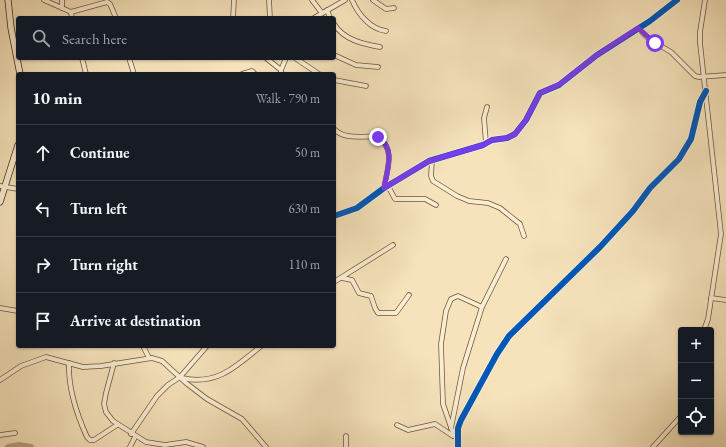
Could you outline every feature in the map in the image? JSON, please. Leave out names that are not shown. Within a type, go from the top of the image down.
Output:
[{"type":"street","points":[[8,0],[16,54]]},
{"type":"street","points":[[44,0],[71,12],[107,2],[110,4],[115,16]]},
{"type":"street","points":[[62,0],[62,8]]},
{"type":"street","points":[[233,16],[234,0]]},
{"type":"street","points":[[269,0],[270,16]]},
{"type":"street","points":[[312,0],[322,13]]},
{"type":"street","points":[[317,16],[345,0]]},
{"type":"street","points":[[352,0],[360,13],[370,24],[386,31]]},
{"type":"street","points":[[373,0],[386,9],[394,8]]},
{"type":"street","points":[[336,215],[356,208],[386,187],[432,160],[492,140],[507,138],[515,134],[526,120],[540,93],[560,84],[597,55],[677,0]]},
{"type":"street","points":[[705,0],[700,32],[721,234],[706,327]]},
{"type":"street","points":[[327,10],[329,16]]},
{"type":"street","points":[[71,12],[72,16]]},
{"type":"street","points":[[336,26],[343,35],[380,47]]},
{"type":"street","points":[[638,28],[649,39],[671,52],[695,76],[705,77],[726,75]]},
{"type":"street","points":[[336,56],[356,65],[378,67]]},
{"type":"street","points":[[17,60],[20,72]]},
{"type":"street","points":[[82,60],[86,72]]},
{"type":"street","points":[[130,60],[133,72]]},
{"type":"street","points":[[268,60],[281,72],[285,60]]},
{"type":"street","points":[[298,60],[316,72]]},
{"type":"street","points":[[336,80],[366,86]]},
{"type":"street","points":[[455,437],[461,420],[504,342],[530,314],[600,247],[650,188],[679,159],[691,139],[700,102],[706,91]]},
{"type":"street","points":[[486,143],[484,118],[487,107]]},
{"type":"street","points":[[336,130],[347,136],[375,136],[383,140],[387,144],[390,154],[386,187],[395,199],[425,199],[436,205]]},
{"type":"street","points":[[0,202],[2,187],[16,150]]},
{"type":"street","points":[[432,160],[431,176],[433,181],[457,196],[469,201],[488,203],[500,208],[520,224],[524,236]]},
{"type":"street","points":[[2,187],[16,189]]},
{"type":"street","points":[[336,281],[393,245]]},
{"type":"street","points":[[451,428],[463,368],[482,307],[506,259]]},
{"type":"street","points":[[342,278],[352,280],[359,293],[371,296],[378,313],[396,313],[409,296]]},
{"type":"street","points":[[458,447],[445,411],[443,396],[441,344],[447,306],[451,299],[458,296],[482,307]]},
{"type":"street","points":[[711,298],[726,300]]},
{"type":"street","points":[[0,308],[16,311]]},
{"type":"street","points":[[144,348],[149,358]]},
{"type":"street","points":[[131,434],[157,396],[168,385],[180,377],[205,348]]},
{"type":"street","points":[[180,377],[205,380],[223,374],[258,348]]},
{"type":"street","points":[[0,380],[21,366],[46,357],[83,367],[114,364],[149,358],[162,361],[207,399],[242,419],[266,447]]},
{"type":"street","points":[[69,363],[69,371],[77,412],[87,438],[94,440],[117,425]]},
{"type":"street","points":[[114,364],[104,404],[109,417],[117,425],[135,437],[154,444],[186,442],[203,447]]},
{"type":"street","points":[[653,447],[678,419]]},
{"type":"street","points":[[397,425],[408,430],[435,424],[455,437]]},
{"type":"street","points":[[0,435],[15,433]]},
{"type":"street","points":[[346,436],[346,447]]},
{"type":"street","points":[[130,447],[135,437]]},
{"type":"waterway","points":[[8,447],[19,445],[31,447]]},
{"type":"cycle path","points":[[336,215],[357,208],[384,188],[429,161],[483,145],[492,140],[507,138],[515,134],[526,120],[540,93],[559,85],[597,55],[650,21],[677,0]]},
{"type":"cycle path","points":[[458,447],[458,428],[461,420],[497,354],[509,336],[600,247],[633,211],[650,188],[679,159],[691,139],[700,102],[706,91]]},
{"type":"route","points":[[378,137],[387,144],[390,154],[384,188],[429,161],[483,145],[492,140],[507,138],[515,134],[526,120],[540,93],[560,84],[578,72],[597,55],[638,28],[642,34],[655,43]]}]
